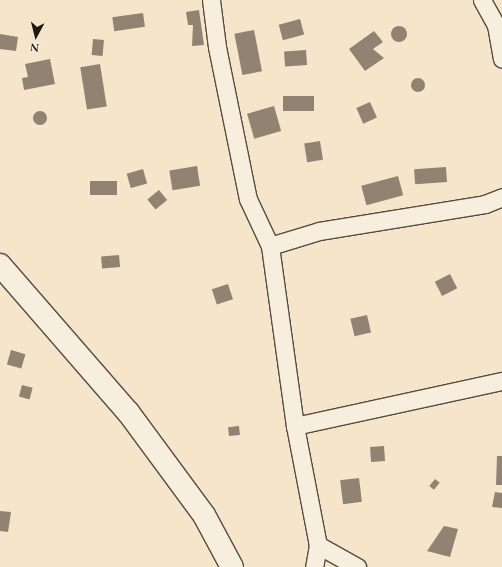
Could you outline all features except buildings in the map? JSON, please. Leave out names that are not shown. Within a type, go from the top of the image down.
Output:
[{"type":"street","points":[[211,0],[217,47],[248,200],[270,246],[295,426],[318,545],[314,567]]},
{"type":"street","points":[[485,2],[499,29],[502,58]]},
{"type":"street","points":[[270,246],[319,231],[485,204],[502,197]]},
{"type":"street","points":[[0,265],[128,412],[204,515],[232,567]]},
{"type":"street","points":[[295,426],[502,380]]},
{"type":"street","points":[[318,545],[356,567]]}]
